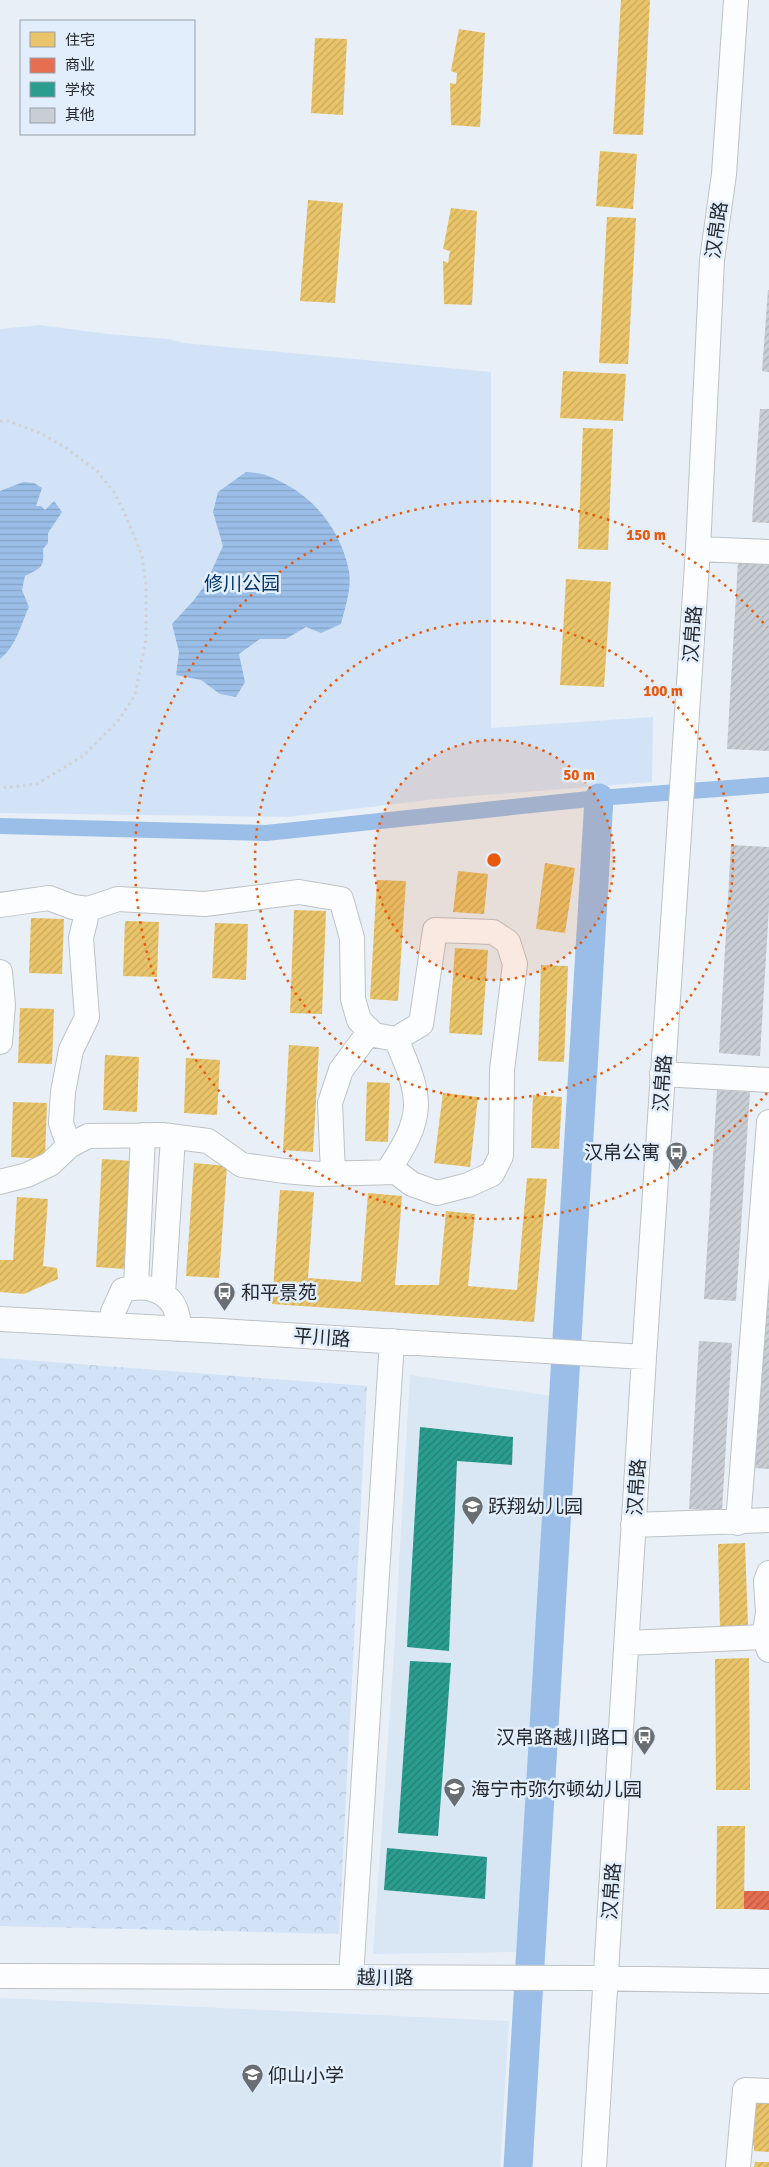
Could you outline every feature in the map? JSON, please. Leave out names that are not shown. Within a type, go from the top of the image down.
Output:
[{"type":"street","name":"汉帛路","points":[[594,2167],[597,1978],[627,1643],[633,1525],[635,1357],[662,1074],[698,549],[712,260],[724,174],[736,0]]},
{"type":"street","points":[[698,549],[769,552]]},
{"type":"street","points":[[0,905],[49,898],[73,907],[88,909],[118,899],[205,904],[299,892],[341,899],[352,938],[353,999],[359,1020],[374,1035],[396,1039],[421,1024],[435,930],[493,932],[508,942],[515,964],[502,1070],[501,1156],[492,1174],[468,1185],[437,1193],[412,1184],[396,1172],[333,1174],[284,1171],[242,1164],[208,1141],[143,1135],[88,1136],[69,1146],[50,1164],[27,1174],[0,1182]]},
{"type":"street","points":[[69,1146],[61,1123],[63,1092],[71,1050],[87,1017],[81,938],[88,909]]},
{"type":"street","points":[[0,972],[3,1004],[0,1042]]},
{"type":"street","points":[[333,1174],[330,1103],[341,1070],[370,1031]]},
{"type":"street","points":[[387,1172],[403,1148],[413,1128],[418,1099],[405,1059],[396,1039]]},
{"type":"street","points":[[662,1074],[769,1080]]},
{"type":"street","points":[[738,1523],[769,1122]]},
{"type":"street","points":[[136,1287],[143,1135]]},
{"type":"street","points":[[163,1294],[173,1137]]},
{"type":"street","points":[[112,1325],[113,1312],[123,1290],[136,1287],[156,1290],[172,1299],[179,1316],[178,1328]]},
{"type":"street","name":"平川路","points":[[0,1319],[178,1328],[635,1357]]},
{"type":"street","points":[[351,1977],[392,1341]]},
{"type":"street","points":[[633,1525],[738,1523],[769,1520]]},
{"type":"street","points":[[627,1643],[767,1643],[766,1581],[769,1573]]},
{"type":"street","name":"越川路","points":[[0,1976],[769,1980]]},
{"type":"street","points":[[738,2167],[746,2090],[769,2091]]},
{"type":"path","points":[[0,421],[40,433],[66,448],[97,471],[114,492],[142,556],[146,594],[146,639],[135,695],[118,721],[83,756],[37,784],[0,788]]},
{"type":"shaded area","points":[[410,1375],[551,1396],[518,1952],[373,1954],[394,1653]]},
{"type":"shaded area","name":"仰山小学","points":[[0,1998],[509,2021],[500,2167],[0,2167]]},
{"type":"green space","name":"修川公园","points":[[40,325],[108,334],[168,339],[184,343],[491,372],[491,728],[653,717],[652,782],[435,799],[288,817],[0,813],[0,329]]},
{"type":"green space","points":[[0,1358],[367,1386],[339,1934],[0,1926]]},
{"type":"water","points":[[246,472],[263,474],[283,483],[298,491],[310,501],[331,526],[339,540],[349,571],[350,584],[341,624],[321,633],[306,627],[286,639],[260,639],[239,654],[245,682],[236,697],[220,694],[201,680],[176,675],[179,652],[172,624],[205,585],[223,546],[213,512],[218,492]]},
{"type":"water","points":[[23,482],[34,483],[42,488],[36,506],[41,506],[45,510],[54,501],[62,512],[48,533],[48,543],[43,549],[41,566],[36,571],[25,576],[22,590],[29,607],[18,635],[6,654],[0,659],[0,491]]},
{"type":"building: 住宅","points":[[621,0],[650,0],[643,135],[613,134]]},
{"type":"building: 住宅","points":[[459,29],[485,33],[480,127],[451,125],[450,83],[456,84],[457,73],[451,71]]},
{"type":"building: 住宅","points":[[315,38],[347,39],[343,115],[311,113]]},
{"type":"building: 住宅","points":[[600,151],[637,154],[633,209],[596,206]]},
{"type":"building: 住宅","points":[[308,200],[343,203],[335,303],[300,301]]},
{"type":"building: 住宅","points":[[451,208],[477,211],[472,305],[444,304],[443,261],[448,263],[450,251],[443,249]]},
{"type":"building: 住宅","points":[[607,217],[636,218],[628,364],[599,363]]},
{"type":"building: 住宅","points":[[563,371],[626,374],[623,421],[560,418]]},
{"type":"building: 住宅","points":[[583,428],[613,429],[608,550],[578,549]]},
{"type":"building: 住宅","points":[[566,579],[611,582],[604,687],[560,685]]},
{"type":"building: 住宅","points":[[545,863],[575,868],[565,933],[536,929]]},
{"type":"building: 住宅","points":[[458,871],[488,874],[484,914],[453,912]]},
{"type":"building: 住宅","points":[[377,880],[406,881],[398,1001],[370,999]]},
{"type":"building: 住宅","points":[[294,910],[326,911],[322,1014],[290,1013]]},
{"type":"building: 住宅","points":[[31,918],[64,919],[62,974],[29,973]]},
{"type":"building: 住宅","points":[[125,921],[159,922],[157,977],[123,976]]},
{"type":"building: 住宅","points":[[215,923],[248,924],[246,980],[212,978]]},
{"type":"building: 住宅","points":[[455,948],[488,950],[482,1035],[449,1033]]},
{"type":"building: 住宅","points":[[541,965],[568,966],[564,1062],[538,1061]]},
{"type":"building: 住宅","points":[[20,1008],[54,1009],[52,1064],[18,1063]]},
{"type":"building: 住宅","points":[[289,1045],[319,1047],[313,1152],[283,1150]]},
{"type":"building: 住宅","points":[[105,1055],[139,1057],[137,1112],[103,1110]]},
{"type":"building: 住宅","points":[[186,1058],[220,1060],[217,1115],[184,1113]]},
{"type":"building: 住宅","points":[[367,1082],[390,1083],[388,1142],[365,1141]]},
{"type":"building: 住宅","points":[[443,1093],[478,1097],[470,1167],[434,1163]]},
{"type":"building: 住宅","points":[[533,1095],[562,1097],[559,1149],[531,1148]]},
{"type":"building: 住宅","points":[[13,1102],[47,1103],[45,1159],[11,1157]]},
{"type":"building: 住宅","points":[[102,1159],[133,1161],[126,1269],[96,1267]]},
{"type":"building: 住宅","points":[[194,1163],[227,1166],[219,1278],[186,1276]]},
{"type":"building: 住宅","points":[[527,1178],[547,1179],[534,1322],[272,1304],[280,1190],[314,1192],[308,1278],[361,1282],[368,1193],[402,1196],[395,1285],[439,1285],[446,1211],[475,1214],[468,1286],[517,1290]]},
{"type":"building: 住宅","points":[[17,1197],[48,1199],[43,1266],[57,1268],[58,1279],[24,1294],[0,1292],[0,1260],[13,1260]]},
{"type":"building: 住宅","points":[[745,1543],[748,1627],[720,1628],[718,1544]]},
{"type":"building: 住宅","points":[[749,1658],[750,1790],[716,1790],[715,1659]]},
{"type":"building: 住宅","points":[[717,1826],[745,1826],[744,1909],[716,1909]]},
{"type":"building: 住宅","points":[[769,2097],[769,2152],[754,2151],[754,2146],[750,2146],[753,2100]]},
{"type":"building: 住宅","points":[[755,2162],[769,2162],[769,2167],[754,2167]]},
{"type":"building: 商业","points":[[744,1891],[769,1891],[769,1910],[744,1909]]},
{"type":"building: 学校","points":[[420,1427],[513,1437],[512,1465],[457,1461],[449,1651],[407,1647]]},
{"type":"building: 学校","points":[[410,1661],[451,1663],[438,1836],[398,1833]]},
{"type":"building: 学校","points":[[387,1848],[487,1857],[485,1899],[384,1890]]},
{"type":"building: 其他","points":[[769,290],[769,372],[762,371]]},
{"type":"building: 其他","points":[[760,409],[769,409],[769,523],[752,522]]},
{"type":"building: 其他","points":[[738,561],[769,563],[769,751],[727,749]]},
{"type":"building: 其他","points":[[731,845],[769,847],[769,907],[760,1056],[719,1053]]},
{"type":"building: 其他","points":[[717,1090],[750,1092],[736,1301],[704,1299]]},
{"type":"building: 其他","points":[[769,1288],[769,1469],[755,1468]]},
{"type":"building: 其他","points":[[699,1341],[732,1343],[722,1511],[689,1509]]},
{"type":"waterway","points":[[0,826],[266,833],[599,798],[769,785]]},
{"type":"waterway","points":[[518,2167],[599,798]]},
{"type":"place","name":"汉帛公寓","points":[[676,1171]]},
{"type":"place","name":"和平景苑","points":[[225,1311]]},
{"type":"place","name":"跃翔幼儿园","points":[[472,1525]]},
{"type":"place","name":"汉帛路越川路口","points":[[645,1756]]},
{"type":"place","name":"海宁市弥尔顿幼儿园","points":[[455,1808]]},
{"type":"place","name":"仰山小学","points":[[252,2094]]}]
